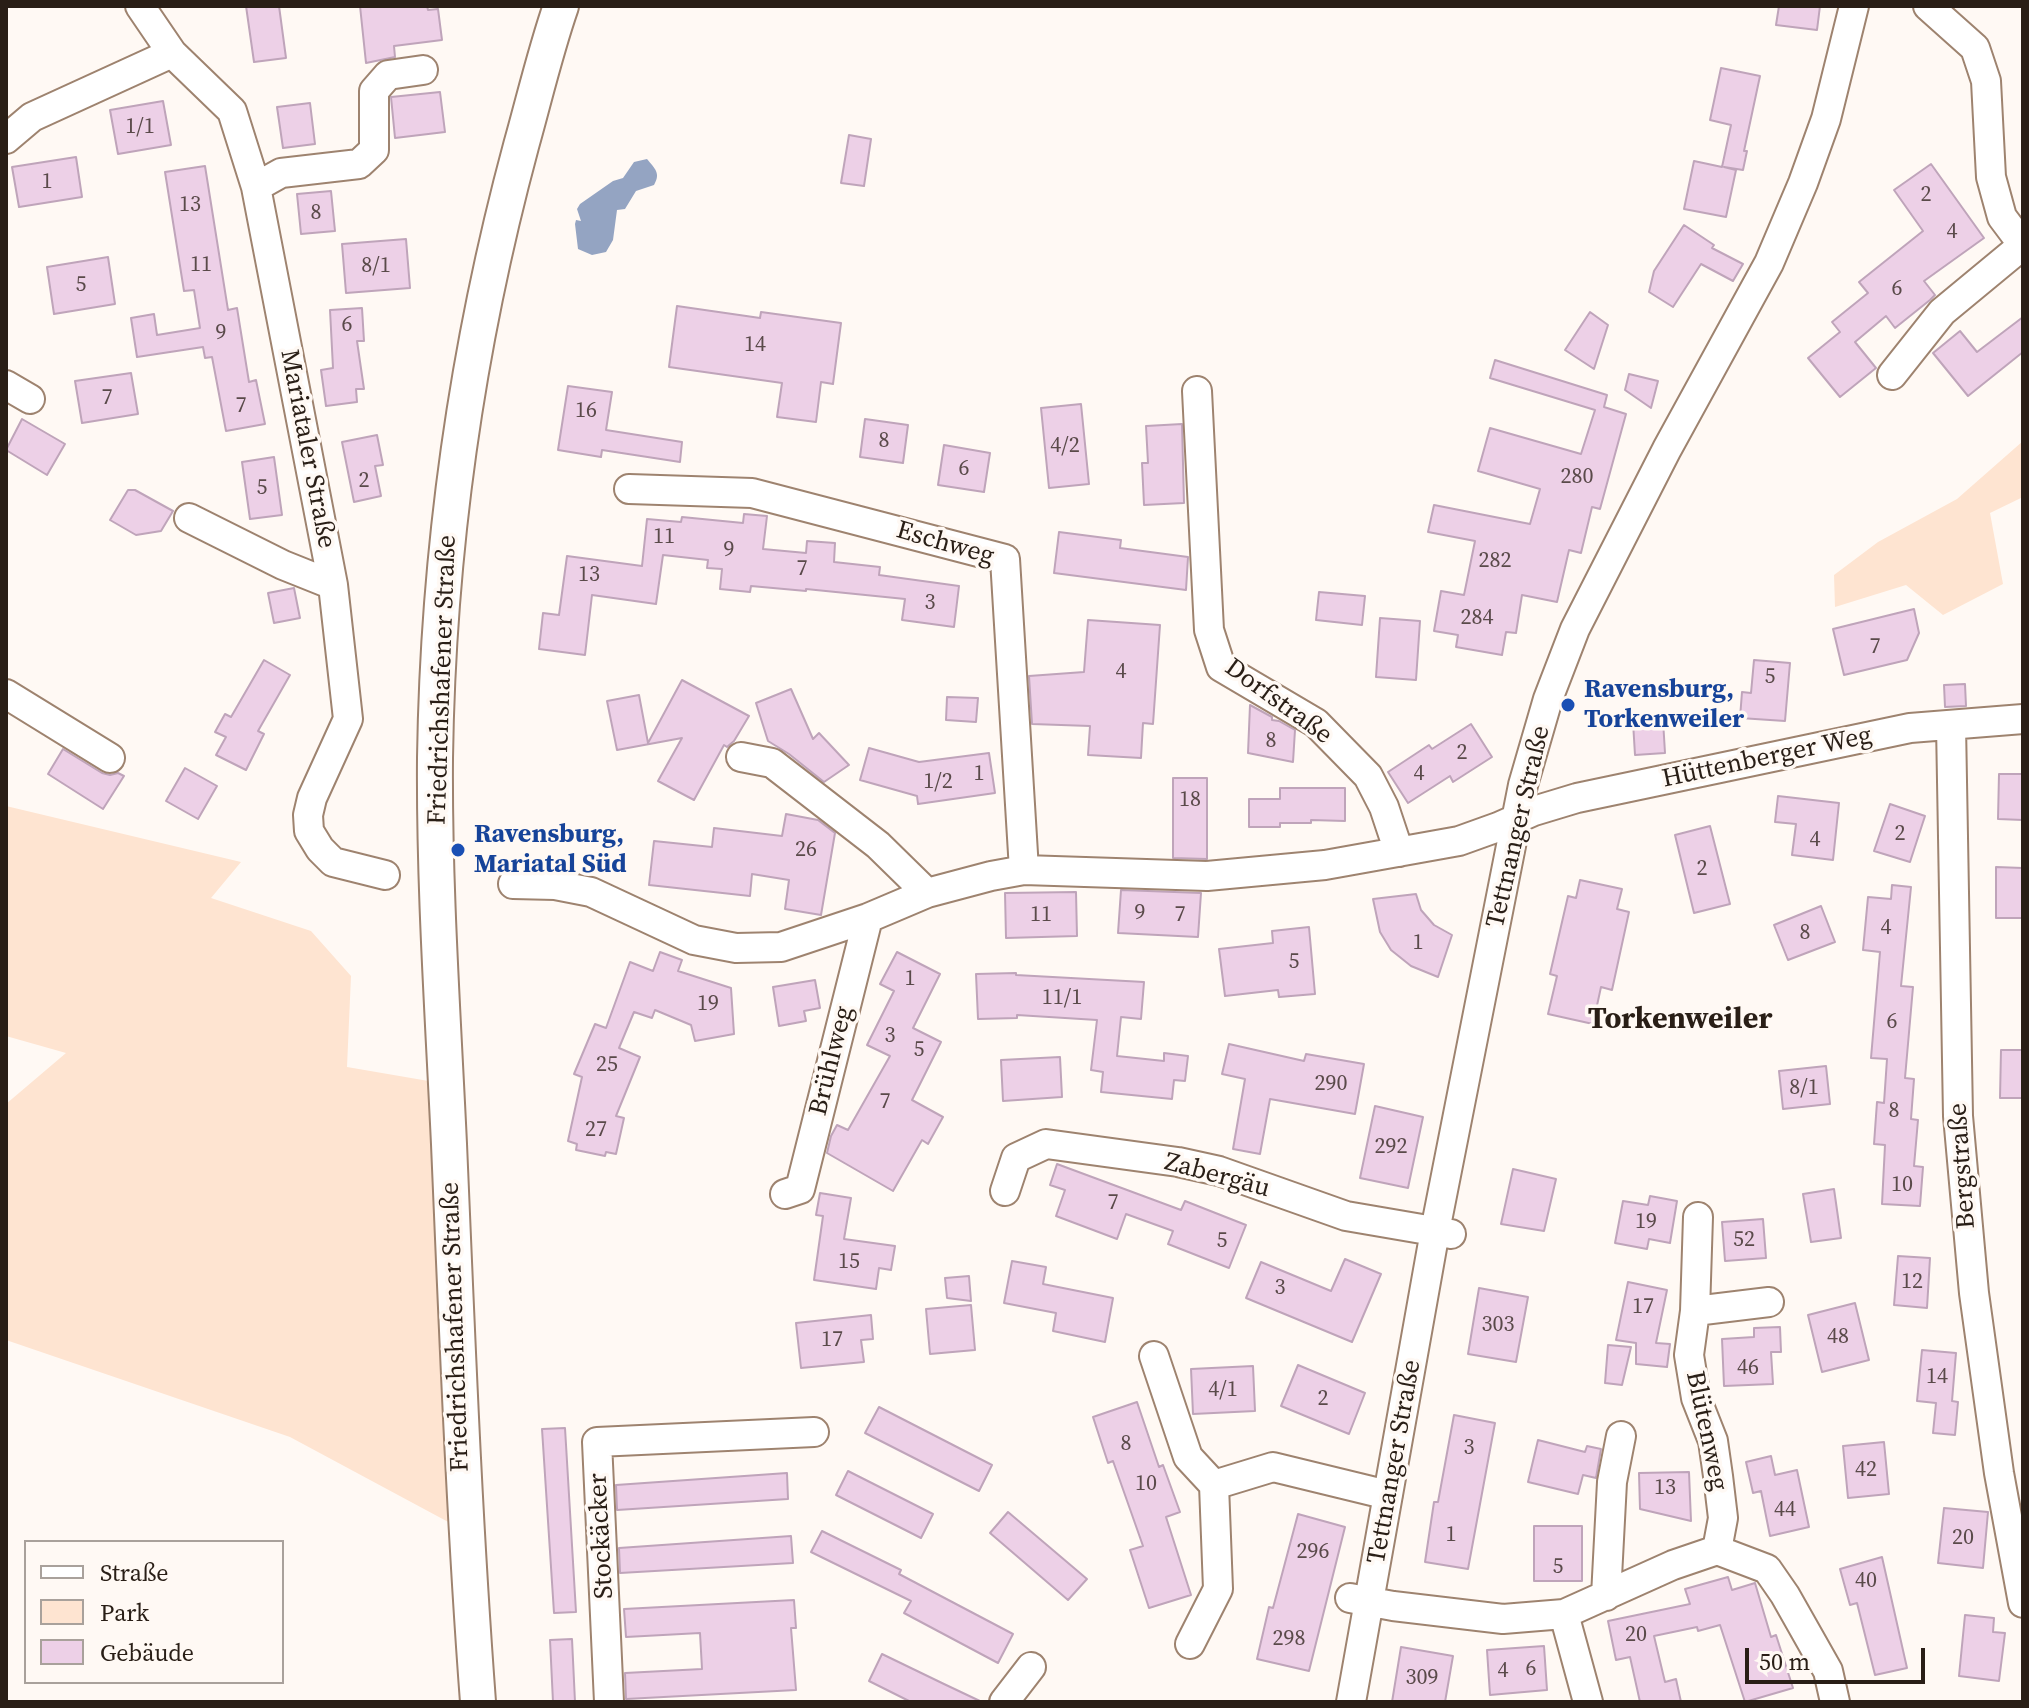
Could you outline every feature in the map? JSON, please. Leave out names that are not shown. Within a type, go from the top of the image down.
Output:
[{"type":"main road","name":"Friedrichshafener Straße","points":[[478,1702],[465,1531],[446,1084],[436,802],[437,708],[449,521],[475,338],[496,239],[561,6]]},
{"type":"street","name":"Mariataler Straße","points":[[140,6],[172,53],[232,111],[256,187],[333,585],[348,719],[312,798],[308,815],[309,831],[333,862],[385,875]]},
{"type":"street","name":"Tettnanger Straße","points":[[1351,1702],[1360,1599],[1388,1495],[1443,1232],[1515,820],[1548,699],[1575,629],[1667,449],[1769,263],[1826,119],[1854,6]]},
{"type":"street","points":[[1892,375],[1942,312],[2023,245],[2002,217],[1991,177],[1986,81],[1975,48],[1928,6]]},
{"type":"street","points":[[6,139],[32,117],[172,53]]},
{"type":"street","points":[[256,187],[281,173],[359,164],[374,150],[374,91],[388,75],[423,70]]},
{"type":"street","name":"Dorfstraße","points":[[1197,391],[1209,630],[1221,667],[1316,723],[1368,776],[1384,807],[1399,852]]},
{"type":"street","name":"Eschweg","points":[[629,489],[752,493],[1005,559],[1024,870]]},
{"type":"street","points":[[189,518],[283,565],[333,585]]},
{"type":"street","points":[[6,694],[110,758]]},
{"type":"street","name":"Hüttenberger Weg","points":[[1515,820],[1577,798],[1910,728],[2023,719]]},
{"type":"street","name":"Bergstraße","points":[[1951,725],[1959,1131],[1974,1293],[1999,1473],[2023,1603]]},
{"type":"street","points":[[741,757],[772,763],[878,845],[927,893]]},
{"type":"street","points":[[513,884],[555,885],[591,892],[694,940],[736,948],[781,947],[868,918],[927,893],[1024,870],[1207,876],[1325,865],[1459,841],[1515,820]]},
{"type":"street","name":"Brühlweg","points":[[785,1194],[800,1189],[868,918]]},
{"type":"street","name":"Zabergäu","points":[[1005,1191],[1016,1158],[1046,1144],[1178,1162],[1219,1171],[1346,1216],[1443,1232]]},
{"type":"street","name":"Blütenweg","points":[[1698,1217],[1695,1311],[1689,1355],[1696,1398],[1713,1441],[1723,1518],[1717,1550]]},
{"type":"street","points":[[1695,1311],[1769,1302]]},
{"type":"street","points":[[1154,1356],[1188,1457],[1214,1485],[1218,1589],[1190,1644]]},
{"type":"street","name":"Stockäcker","points":[[609,1702],[597,1442],[814,1432]]},
{"type":"street","points":[[1606,1596],[1612,1482],[1621,1436]]},
{"type":"street","points":[[1214,1485],[1273,1467],[1388,1495]]},
{"type":"street","points":[[1360,1599],[1503,1619],[1564,1614],[1673,1565],[1717,1550],[1767,1569],[1828,1671],[1835,1702]]},
{"type":"street","points":[[1564,1614],[1588,1702]]},
{"type":"street","points":[[1004,1702],[1031,1667]]},
{"type":"green space","points":[[2023,441],[2023,497],[1990,513],[2003,584],[1943,615],[1906,585],[1835,607],[1834,575],[1878,542],[1957,499]]},
{"type":"green space","points":[[6,806],[241,862],[211,898],[311,931],[351,976],[347,1067],[446,1084],[465,1531],[290,1437],[6,1340],[6,1104],[66,1053],[6,1036]]},
{"type":"water","points":[[647,159],[656,171],[656,181],[654,185],[636,191],[625,209],[617,210],[613,240],[606,252],[592,255],[578,249],[575,224],[576,220],[581,221],[577,209],[580,204],[613,181],[623,178],[634,162]]},
{"type":"building","points":[[246,6],[279,6],[286,58],[254,62]]},
{"type":"building","points":[[360,6],[427,6],[428,10],[438,9],[442,40],[394,46],[395,57],[366,63]]},
{"type":"building","points":[[1779,6],[1820,6],[1817,30],[1776,25]]},
{"type":"building","points":[[1721,68],[1760,76],[1743,170],[1724,167],[1736,170],[1726,217],[1684,209],[1694,161],[1722,167],[1731,125],[1710,120]]},
{"type":"building","points":[[440,92],[445,132],[395,138],[391,97]]},
{"type":"building","points":[[163,101],[171,145],[118,154],[110,110]]},
{"type":"building","points":[[310,103],[315,144],[283,148],[277,107]]},
{"type":"building","points":[[849,135],[871,139],[864,186],[841,183]]},
{"type":"building","points":[[76,157],[82,197],[19,207],[12,167]]},
{"type":"building","points":[[1931,164],[1984,238],[1924,281],[1935,295],[1930,300],[1895,328],[1886,316],[1855,342],[1876,368],[1840,397],[1808,358],[1840,332],[1832,322],[1868,293],[1859,282],[1923,231],[1894,190]]},
{"type":"building","points":[[205,166],[228,310],[237,308],[249,382],[256,380],[265,424],[226,431],[212,357],[205,358],[203,347],[137,357],[131,318],[154,314],[157,335],[200,328],[194,290],[184,291],[165,172]]},
{"type":"building","points":[[331,191],[335,231],[301,234],[297,194]]},
{"type":"building","points":[[1684,225],[1714,245],[1712,248],[1743,264],[1733,281],[1701,264],[1673,307],[1649,292],[1654,271]]},
{"type":"building","points":[[406,239],[410,288],[346,293],[342,244]]},
{"type":"building","points":[[108,257],[115,304],[54,314],[47,267]]},
{"type":"building","points":[[677,306],[760,318],[761,312],[841,323],[833,384],[821,382],[816,422],[777,417],[782,383],[669,367]]},
{"type":"building","points":[[362,308],[364,341],[357,341],[364,389],[356,389],[357,402],[326,406],[321,370],[333,368],[330,310]]},
{"type":"building","points":[[1590,312],[1608,325],[1594,369],[1565,350]]},
{"type":"building","points":[[2023,317],[2023,352],[1968,396],[1933,353],[1960,331],[1977,352]]},
{"type":"building","points":[[1495,360],[1607,395],[1604,407],[1626,414],[1600,509],[1592,507],[1581,553],[1569,550],[1557,602],[1522,595],[1516,633],[1506,632],[1502,655],[1456,647],[1458,635],[1434,631],[1441,591],[1464,595],[1475,541],[1428,532],[1434,505],[1530,524],[1540,489],[1478,471],[1490,428],[1581,454],[1595,410],[1490,378]]},
{"type":"building","points":[[131,373],[138,414],[82,423],[75,381]]},
{"type":"building","points":[[1629,374],[1658,381],[1651,408],[1625,390]]},
{"type":"building","points":[[568,386],[612,392],[606,430],[682,442],[680,462],[602,450],[601,457],[558,450]]},
{"type":"building","points":[[1081,404],[1089,484],[1049,488],[1041,408]]},
{"type":"building","points":[[22,419],[65,444],[47,475],[6,450]]},
{"type":"building","points":[[865,419],[908,425],[903,463],[860,457]]},
{"type":"building","points":[[1182,424],[1184,503],[1144,505],[1142,463],[1148,463],[1146,426]]},
{"type":"building","points":[[377,435],[383,465],[375,466],[381,496],[354,502],[342,442]]},
{"type":"building","points":[[944,445],[990,453],[984,492],[938,485]]},
{"type":"building","points":[[274,457],[282,515],[250,519],[242,462]]},
{"type":"building","points":[[128,490],[135,490],[173,511],[161,531],[136,535],[110,520]]},
{"type":"building","points":[[744,514],[767,516],[763,549],[806,553],[807,541],[835,543],[834,562],[880,567],[879,575],[959,586],[954,627],[902,620],[905,599],[751,586],[750,592],[720,589],[722,569],[707,568],[708,560],[663,555],[656,604],[592,595],[585,655],[539,649],[543,613],[559,615],[567,556],[642,566],[647,519],[681,522],[682,517],[743,523]]},
{"type":"building","points":[[1059,532],[1121,540],[1120,548],[1188,557],[1186,590],[1054,573]]},
{"type":"building","points":[[294,588],[300,618],[274,623],[268,593]]},
{"type":"building","points":[[1319,592],[1365,596],[1362,625],[1316,620]]},
{"type":"building","points":[[1914,609],[1919,633],[1907,660],[1844,675],[1833,629]]},
{"type":"building","points":[[1380,618],[1420,621],[1416,680],[1376,677]]},
{"type":"building","points":[[1088,620],[1160,625],[1153,724],[1143,723],[1141,758],[1088,755],[1090,726],[1032,724],[1029,676],[1084,672]]},
{"type":"building","points":[[264,660],[290,675],[258,731],[264,734],[246,770],[216,755],[226,737],[215,732],[225,714],[231,717]]},
{"type":"building","points":[[1754,660],[1790,663],[1785,721],[1740,718],[1742,692],[1751,693]]},
{"type":"building","points":[[682,680],[749,716],[734,741],[727,747],[724,745],[694,800],[658,781],[682,738],[617,750],[607,701],[639,695],[648,743]]},
{"type":"building","points":[[1965,684],[1966,706],[1945,707],[1944,685]]},
{"type":"building","points":[[791,689],[813,739],[819,733],[849,765],[824,782],[768,741],[756,703]]},
{"type":"building","points":[[947,697],[978,698],[976,722],[946,720]]},
{"type":"building","points":[[1250,705],[1272,717],[1272,720],[1295,730],[1293,762],[1248,753]]},
{"type":"building","points":[[1663,720],[1665,753],[1635,755],[1633,722]]},
{"type":"building","points":[[1471,724],[1492,757],[1453,782],[1450,776],[1408,803],[1388,772],[1429,745],[1432,749]]},
{"type":"building","points":[[869,748],[919,762],[989,753],[995,793],[918,804],[917,796],[860,780]]},
{"type":"building","points":[[63,749],[102,773],[124,776],[103,809],[48,774]]},
{"type":"building","points":[[185,768],[217,786],[198,819],[166,801]]},
{"type":"building","points":[[1999,774],[2023,774],[2023,820],[1998,819]]},
{"type":"building","points":[[1173,778],[1207,778],[1207,859],[1173,858]]},
{"type":"building","points":[[1280,788],[1345,788],[1345,821],[1311,820],[1311,823],[1280,823],[1280,827],[1249,827],[1249,799],[1280,799]]},
{"type":"building","points":[[1778,796],[1839,803],[1833,860],[1792,855],[1796,824],[1775,822]]},
{"type":"building","points":[[1890,804],[1925,816],[1910,862],[1874,851]]},
{"type":"building","points":[[786,814],[818,820],[835,833],[821,915],[785,909],[789,880],[752,874],[750,896],[649,885],[654,841],[712,847],[714,828],[782,836]]},
{"type":"building","points":[[1710,826],[1730,904],[1694,913],[1675,835]]},
{"type":"building","points":[[1996,867],[2023,868],[2023,918],[1996,918]]},
{"type":"building","points":[[1580,880],[1622,889],[1617,909],[1629,912],[1612,990],[1601,987],[1593,1024],[1548,1014],[1557,976],[1550,974],[1568,896],[1576,898]]},
{"type":"building","points":[[1892,885],[1911,887],[1901,986],[1913,987],[1905,1078],[1914,1079],[1911,1119],[1918,1120],[1914,1166],[1923,1167],[1920,1206],[1882,1204],[1885,1145],[1874,1144],[1877,1102],[1884,1103],[1887,1059],[1871,1058],[1880,952],[1863,950],[1868,897],[1891,899]]},
{"type":"building","points":[[1121,890],[1201,893],[1198,937],[1118,933]]},
{"type":"building","points":[[1076,892],[1077,936],[1006,938],[1005,893]]},
{"type":"building","points":[[1416,894],[1421,910],[1434,925],[1452,935],[1438,977],[1411,966],[1391,950],[1380,932],[1373,899]]},
{"type":"building","points":[[1821,906],[1835,942],[1788,960],[1774,925]]},
{"type":"building","points":[[1309,927],[1315,994],[1279,997],[1278,990],[1225,996],[1219,949],[1273,943],[1272,931]]},
{"type":"building","points":[[660,952],[682,960],[678,971],[731,988],[734,1034],[695,1041],[691,1025],[655,1010],[652,1018],[634,1012],[619,1048],[640,1057],[616,1116],[624,1118],[616,1154],[606,1152],[605,1156],[576,1150],[577,1144],[568,1141],[582,1077],[574,1074],[595,1024],[606,1028],[630,962],[653,971]]},
{"type":"building","points":[[897,952],[940,974],[913,1028],[941,1042],[912,1100],[943,1117],[928,1144],[922,1140],[893,1191],[827,1153],[837,1125],[848,1130],[890,1056],[867,1045],[894,991],[880,984]]},
{"type":"building","points":[[1016,973],[1144,982],[1141,1019],[1121,1017],[1117,1056],[1164,1061],[1164,1053],[1188,1056],[1185,1081],[1174,1080],[1172,1099],[1101,1092],[1103,1072],[1091,1070],[1097,1020],[1017,1015],[1017,1018],[978,1019],[976,974]]},
{"type":"building","points":[[815,980],[820,1008],[804,1011],[806,1021],[779,1026],[773,987]]},
{"type":"building","points":[[1229,1044],[1304,1061],[1306,1054],[1364,1064],[1355,1114],[1270,1099],[1260,1154],[1233,1149],[1245,1079],[1222,1074]]},
{"type":"building","points":[[2001,1050],[2023,1050],[2023,1098],[2000,1098]]},
{"type":"building","points":[[1060,1057],[1062,1097],[1003,1101],[1001,1060]]},
{"type":"building","points":[[1826,1066],[1830,1104],[1783,1109],[1779,1071]]},
{"type":"building","points":[[1375,1106],[1423,1117],[1408,1188],[1360,1178]]},
{"type":"building","points":[[1057,1164],[1181,1210],[1185,1201],[1246,1225],[1229,1268],[1168,1244],[1173,1231],[1126,1214],[1117,1239],[1056,1216],[1065,1190],[1050,1185]]},
{"type":"building","points":[[1513,1169],[1556,1179],[1544,1231],[1501,1224]]},
{"type":"building","points":[[1834,1189],[1841,1238],[1811,1242],[1803,1194]]},
{"type":"building","points":[[820,1193],[851,1198],[844,1239],[895,1246],[891,1270],[879,1268],[876,1289],[814,1280],[823,1216],[816,1215]]},
{"type":"building","points":[[1650,1196],[1677,1201],[1670,1243],[1649,1239],[1647,1249],[1615,1243],[1623,1201],[1648,1205]]},
{"type":"building","points":[[1763,1219],[1766,1258],[1725,1261],[1722,1222]]},
{"type":"building","points":[[1898,1256],[1930,1258],[1927,1308],[1894,1305]]},
{"type":"building","points":[[1345,1259],[1381,1274],[1352,1342],[1246,1298],[1261,1262],[1331,1291]]},
{"type":"building","points":[[1012,1261],[1046,1267],[1043,1284],[1113,1298],[1105,1342],[1053,1331],[1056,1313],[1004,1303]]},
{"type":"building","points":[[969,1276],[971,1301],[947,1298],[945,1278]]},
{"type":"building","points":[[1628,1282],[1667,1290],[1656,1343],[1670,1344],[1667,1367],[1636,1364],[1636,1343],[1616,1340]]},
{"type":"building","points":[[1479,1288],[1528,1297],[1516,1362],[1468,1354]]},
{"type":"building","points":[[1855,1303],[1869,1360],[1822,1372],[1808,1315]]},
{"type":"building","points":[[971,1305],[975,1350],[930,1354],[926,1309]]},
{"type":"building","points":[[871,1315],[873,1339],[861,1340],[864,1362],[801,1368],[796,1323]]},
{"type":"building","points":[[1780,1327],[1781,1352],[1771,1352],[1773,1384],[1724,1386],[1722,1339],[1754,1337],[1754,1328]]},
{"type":"building","points":[[1608,1345],[1631,1347],[1622,1385],[1605,1383]]},
{"type":"building","points":[[1922,1350],[1956,1353],[1952,1401],[1958,1402],[1955,1435],[1933,1433],[1936,1403],[1917,1401]]},
{"type":"building","points":[[1298,1365],[1365,1393],[1349,1434],[1281,1406]]},
{"type":"building","points":[[1253,1366],[1255,1411],[1193,1414],[1191,1369]]},
{"type":"building","points":[[1137,1402],[1159,1467],[1163,1465],[1180,1512],[1166,1517],[1191,1595],[1149,1608],[1130,1550],[1143,1546],[1113,1461],[1108,1463],[1093,1417]]},
{"type":"building","points":[[879,1407],[992,1465],[979,1491],[865,1433]]},
{"type":"building","points":[[1454,1415],[1495,1423],[1468,1569],[1425,1562],[1434,1502],[1438,1502]]},
{"type":"building","points":[[565,1428],[576,1612],[554,1613],[542,1429]]},
{"type":"building","points":[[1538,1440],[1585,1452],[1587,1446],[1601,1449],[1596,1478],[1583,1475],[1578,1494],[1528,1482]]},
{"type":"building","points":[[1884,1442],[1889,1494],[1848,1498],[1843,1446]]},
{"type":"building","points":[[1771,1456],[1775,1475],[1797,1470],[1809,1527],[1770,1536],[1761,1491],[1753,1493],[1746,1462]]},
{"type":"building","points":[[848,1471],[933,1514],[921,1538],[836,1495]]},
{"type":"building","points":[[1689,1472],[1691,1521],[1640,1509],[1639,1473]]},
{"type":"building","points":[[787,1473],[788,1499],[617,1510],[616,1485]]},
{"type":"building","points":[[1944,1508],[1988,1512],[1983,1568],[1938,1563]]},
{"type":"building","points":[[1008,1512],[1087,1579],[1068,1600],[990,1533]]},
{"type":"building","points":[[1298,1514],[1345,1527],[1309,1671],[1257,1659],[1269,1607],[1273,1608]]},
{"type":"building","points":[[1534,1526],[1582,1526],[1582,1581],[1534,1581]]},
{"type":"building","points":[[822,1531],[901,1570],[899,1574],[1013,1634],[998,1663],[904,1613],[911,1601],[811,1552]]},
{"type":"building","points":[[791,1536],[793,1563],[620,1573],[619,1548]]},
{"type":"building","points":[[1882,1557],[1907,1668],[1875,1675],[1857,1603],[1850,1605],[1840,1569]]},
{"type":"building","points":[[1728,1577],[1732,1590],[1755,1583],[1771,1637],[1776,1635],[1793,1688],[1745,1702],[1720,1625],[1698,1631],[1697,1627],[1654,1636],[1665,1682],[1676,1679],[1681,1702],[1640,1702],[1630,1657],[1616,1660],[1608,1621],[1690,1604],[1685,1589]]},
{"type":"building","points":[[794,1600],[796,1628],[791,1628],[796,1690],[626,1699],[625,1673],[702,1669],[700,1633],[626,1637],[624,1609]]},
{"type":"building","points":[[1965,1615],[1994,1618],[1993,1632],[2005,1633],[1999,1681],[1959,1676]]},
{"type":"building","points":[[572,1639],[575,1702],[553,1702],[550,1640]]},
{"type":"building","points":[[1544,1646],[1547,1690],[1490,1695],[1487,1650]]},
{"type":"building","points":[[1401,1647],[1453,1656],[1445,1702],[1392,1702]]},
{"type":"building","points":[[882,1654],[982,1702],[911,1702],[869,1681]]},
{"type":"place","name":"Ravensburg, Torkenweiler","points":[[1568,705]]},
{"type":"place","name":"Ravensburg, Mariatal Süd","points":[[458,850]]},
{"type":"district","name":"Torkenweiler","points":[[1680,1020]]}]
